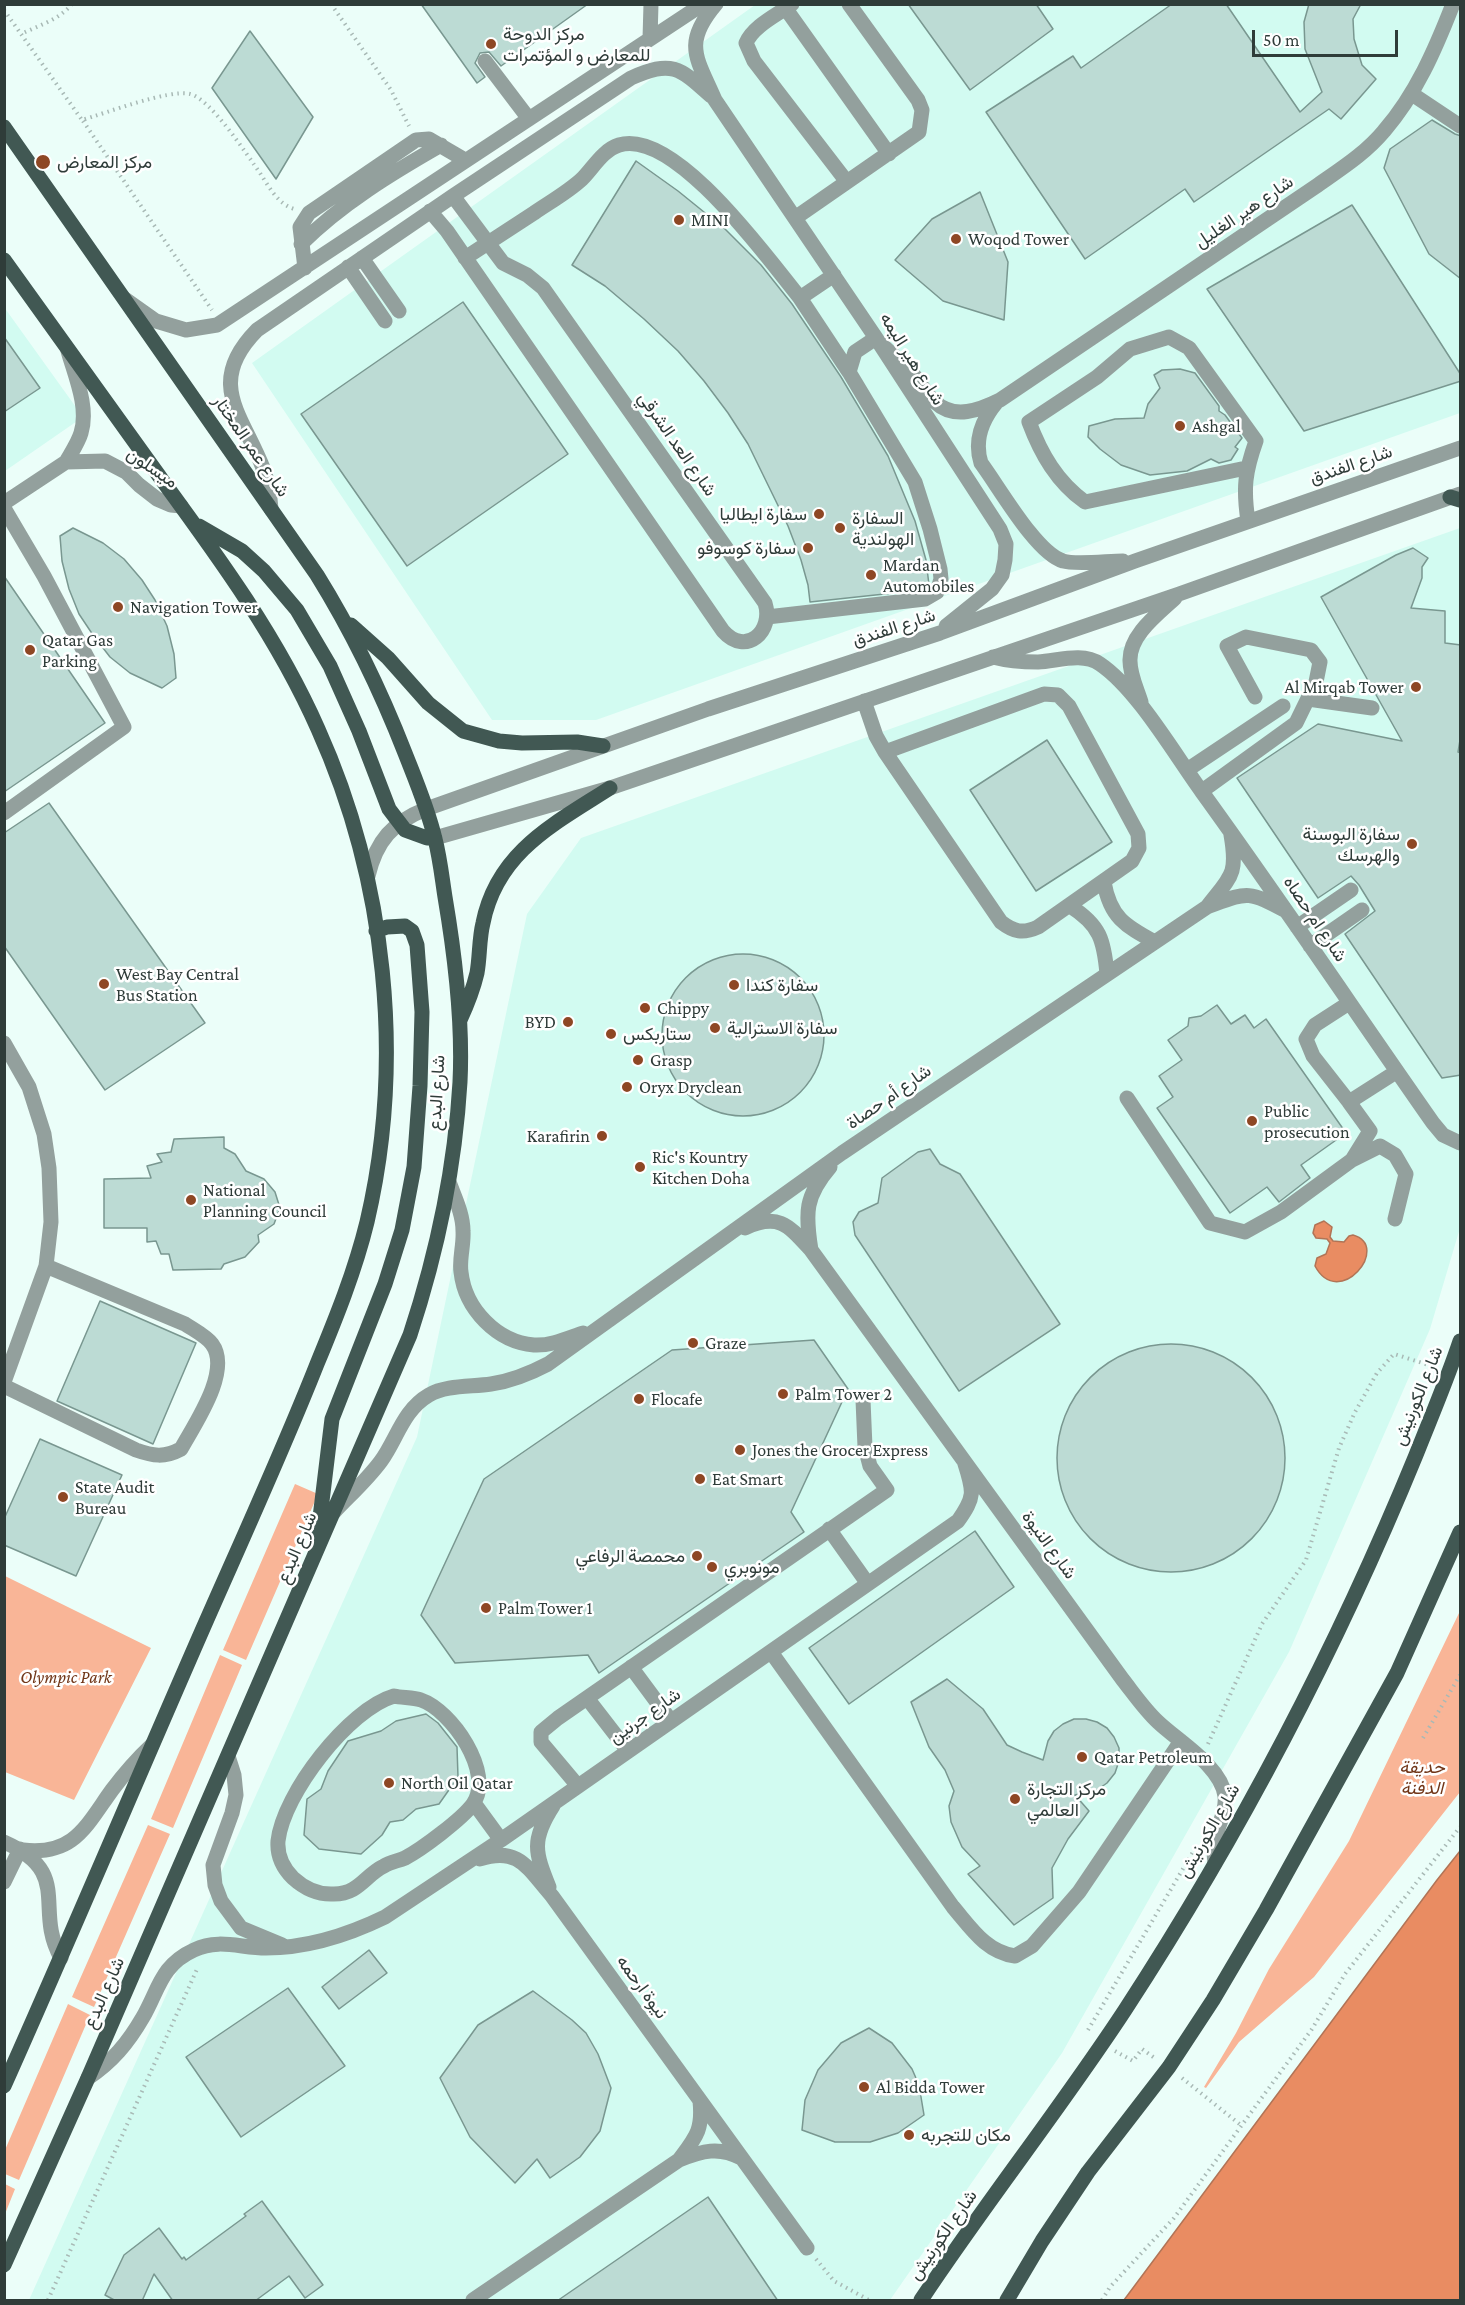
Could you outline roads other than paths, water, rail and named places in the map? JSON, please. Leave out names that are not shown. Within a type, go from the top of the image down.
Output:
[{"type":"main road","name":"شارع عمر المختار","points":[[4,127],[346,620],[387,705],[426,809]]},
{"type":"main road","points":[[4,260],[194,523],[261,622],[292,674],[320,732],[343,790],[368,876],[384,1000],[387,1062],[377,1168],[366,1224],[349,1284],[297,1416],[4,2086]]},
{"type":"main road","points":[[194,523],[242,551],[264,571],[297,610],[330,666],[359,731],[386,802],[398,823],[414,834],[435,838]]},
{"type":"main road","points":[[346,620],[388,658],[428,703],[462,730],[499,741],[577,742],[603,746]]},
{"type":"main road","points":[[459,1023],[470,999],[477,972],[483,921],[490,897],[502,872],[528,843],[547,828],[610,788]]},
{"type":"main road","name":"شارع البدع","points":[[4,2265],[88,2078],[334,1512],[410,1335],[421,1300],[449,1182],[460,1080],[459,1023],[452,938],[435,838],[426,809]]},
{"type":"main road","points":[[316,1552],[332,1419],[385,1284],[402,1230],[414,1167],[420,1086],[422,1012],[417,945],[412,931],[405,926],[376,930]]},
{"type":"main road","name":"شارع الكورنيش","points":[[921,2301],[1126,2008],[1215,1863],[1307,1694],[1338,1630],[1390,1519],[1461,1341]]},
{"type":"main road","points":[[1007,2301],[1042,2241],[1088,2172],[1169,2067],[1213,2000],[1266,1910],[1397,1673],[1461,1532]]},
{"type":"street","points":[[650,39],[651,4]]},
{"type":"street","points":[[124,299],[156,321],[186,330],[218,325],[703,4]]},
{"type":"street","name":"شارع هير اليمه","points":[[716,4],[698,29],[694,44],[696,56],[715,100],[877,339],[927,419],[994,518],[1006,544],[1002,575],[992,589],[940,633]]},
{"type":"street","points":[[795,218],[920,132],[922,110],[910,89],[849,4]]},
{"type":"street","name":"شارع هير الغليل","points":[[877,339],[911,371],[934,402],[942,408],[953,412],[968,412],[1000,400],[1315,187],[1360,154],[1384,132],[1412,94],[1431,59],[1453,4]]},
{"type":"street","points":[[847,182],[748,51],[746,43],[749,36],[789,7],[889,154]]},
{"type":"street","points":[[485,61],[529,119]]},
{"type":"street","name":"شارع هير اليمه","points":[[453,196],[631,78],[655,68],[669,68],[687,74],[715,100]]},
{"type":"street","points":[[1412,94],[1461,126]]},
{"type":"street","points":[[305,268],[300,227],[309,213],[416,140],[429,139],[465,160]]},
{"type":"street","points":[[430,211],[465,258],[723,631],[736,642],[746,643],[761,631],[767,617],[925,599],[937,592],[941,579],[940,569],[915,482],[849,372],[800,298],[743,228],[706,188],[665,155],[643,145],[625,144],[611,149],[582,179],[561,195],[465,258]]},
{"type":"street","points":[[301,244],[328,220],[367,191],[441,145]]},
{"type":"street","points":[[271,509],[269,489],[263,468],[232,401],[230,383],[232,370],[245,342],[257,330],[453,196]]},
{"type":"street","name":"شارع العد الشرقي","points":[[453,196],[503,263],[527,275],[543,288],[765,603],[767,617]]},
{"type":"street","points":[[362,258],[399,311]]},
{"type":"street","points":[[348,267],[385,321]]},
{"type":"street","points":[[800,298],[834,275]]},
{"type":"street","points":[[1246,468],[1085,502],[1069,490],[1040,450],[1029,422],[1097,377],[1131,350],[1169,337],[1189,348],[1256,441],[1246,468],[1244,497],[1248,521]]},
{"type":"street","points":[[849,372],[855,352],[877,339]]},
{"type":"street","points":[[4,503],[66,462],[81,434],[83,417],[80,392],[68,350]]},
{"type":"street","name":"شارع هير الغليل","points":[[1000,400],[989,412],[981,427],[978,453],[981,463],[1038,543],[1052,557],[1065,562],[1135,561]]},
{"type":"street","name":"شارع الفندق","points":[[368,876],[379,846],[398,823],[426,809],[708,709],[940,633],[1135,561],[1461,448]]},
{"type":"street","name":"ميسلون","points":[[66,462],[105,461],[126,472],[158,499],[171,505],[181,506]]},
{"type":"street","points":[[435,838],[610,788],[1457,497]]},
{"type":"street","points":[[4,508],[44,576],[124,727],[4,813]]},
{"type":"street","name":"شارع ام حصاه","points":[[1144,710],[1131,671],[1130,659],[1133,644],[1156,615],[1179,594]]},
{"type":"street","points":[[1202,791],[1296,723],[1316,682],[1320,662],[1311,650],[1246,636],[1227,646],[1255,697]]},
{"type":"street","name":"شارع ام حصاه","points":[[993,657],[1010,661],[1039,662],[1079,658],[1099,663],[1120,683],[1144,710],[1231,830],[1396,1072],[1443,1135],[1461,1143]]},
{"type":"street","points":[[864,701],[876,736],[885,752],[1001,922],[1009,928],[1019,932],[1038,927],[1104,882],[1137,855],[1140,841],[1138,834],[1069,706],[1058,695],[1044,694],[885,752]]},
{"type":"street","points":[[1308,699],[1372,708]]},
{"type":"street","points":[[1187,770],[1283,706]]},
{"type":"street","name":"شارع أم حصاة","points":[[1207,907],[1228,881],[1235,867],[1231,830]]},
{"type":"street","points":[[1104,882],[1106,897],[1119,919],[1127,927],[1155,942]]},
{"type":"street","points":[[1297,927],[1351,890]]},
{"type":"street","name":"شارع أم حصاة","points":[[334,1512],[381,1460],[403,1420],[416,1404],[429,1395],[442,1390],[493,1384],[532,1372],[548,1364],[842,1153],[1207,907],[1250,894],[1260,896],[1286,911]]},
{"type":"street","points":[[1070,906],[1088,918],[1096,927],[1105,948],[1107,974]]},
{"type":"street","points":[[1310,946],[1362,910]]},
{"type":"street","points":[[1349,1003],[1315,1025],[1306,1039],[1312,1056],[1380,1146],[1395,1155],[1406,1174],[1395,1219]]},
{"type":"street","points":[[4,1043],[29,1087],[44,1134],[49,1168],[51,1222],[46,1266],[4,1384],[154,1457],[171,1454],[181,1449],[213,1389],[218,1356],[212,1344],[185,1324],[46,1266]]},
{"type":"street","points":[[1349,1102],[1396,1072]]},
{"type":"street","points":[[1127,1098],[1210,1223],[1245,1232],[1281,1212],[1352,1160],[1380,1146]]},
{"type":"street","points":[[1352,1160],[1370,1131]]},
{"type":"street","name":"شارع النيوة","points":[[811,1250],[807,1224],[811,1194],[822,1176],[842,1153]]},
{"type":"street","name":"شارع أم حصاة","points":[[449,1182],[462,1221],[460,1270],[464,1288],[482,1320],[510,1339],[536,1345],[551,1343],[598,1328]]},
{"type":"street","name":"شارع النيوة","points":[[721,1239],[755,1223],[769,1220],[779,1221],[795,1233],[811,1250],[1142,1704],[1157,1721],[1201,1758],[1220,1782],[1226,1800],[1215,1837],[1215,1863]]},
{"type":"street","points":[[578,1786],[541,1742],[541,1732],[586,1698],[886,1491],[870,1466],[865,1447],[864,1400]]},
{"type":"street","name":"شارع جرنين","points":[[88,2078],[107,2065],[123,2048],[144,2015],[158,1982],[171,1964],[193,1950],[209,1944],[222,1942],[264,1948],[288,1947],[317,1942],[367,1926],[385,1917],[556,1802],[958,1521],[970,1504],[972,1490],[965,1464]]},
{"type":"street","points":[[829,1529],[868,1584]]},
{"type":"street","points":[[771,1652],[953,1906],[986,1945],[1003,1954],[1015,1956],[1032,1946],[1078,1892],[1181,1741]]},
{"type":"street","points":[[631,1667],[671,1721]]},
{"type":"street","points":[[474,1803],[427,1844],[404,1858],[383,1866],[361,1885],[339,1894],[310,1890],[287,1872],[280,1859],[278,1842],[285,1817],[296,1792],[309,1771],[358,1718],[372,1707],[394,1696],[421,1700],[442,1713],[454,1726],[478,1768],[479,1782],[474,1803],[501,1840]]},
{"type":"street","points":[[586,1698],[628,1751]]},
{"type":"street","points":[[13,1849],[52,1849],[80,1835],[125,1774],[152,1745]]},
{"type":"street","points":[[228,1756],[234,1775],[236,1795],[232,1814],[213,1865],[215,1885],[221,1901],[241,1928],[288,1947]]},
{"type":"street","name":"نيوة ارحمه","points":[[552,1896],[538,1860],[536,1840],[544,1820],[556,1802]]},
{"type":"street","points":[[4,1882],[13,1849]]},
{"type":"street","points":[[13,1849],[37,1863],[46,1880],[50,1893],[50,1930],[61,1958]]},
{"type":"street","name":"نيوة ارحمه","points":[[465,1864],[496,1854],[509,1855],[522,1863],[552,1896],[807,2248]]},
{"type":"street","points":[[679,2160],[701,2127],[700,2101]]},
{"type":"street","points":[[473,2301],[679,2160],[716,2149],[741,2158]]},
{"type":"place","name":"مركز الدوحة للمعارض و المؤتمرات","points":[[491,44]]},
{"type":"place","name":"مركز المعارض","points":[[43,162]]},
{"type":"place","name":"MINI","points":[[679,220]]},
{"type":"place","name":"Woqod Tower","points":[[956,239]]},
{"type":"place","name":"Ashgal","points":[[1180,426]]},
{"type":"place","name":"سفارة ايطاليا","points":[[819,514]]},
{"type":"place","name":"السفارة الهولندية","points":[[840,528]]},
{"type":"place","name":"سفارة كوسوفو","points":[[808,548]]},
{"type":"place","name":"Mardan Automobiles","points":[[871,575]]},
{"type":"place","name":"Navigation Tower","points":[[118,607]]},
{"type":"place","name":"Qatar Gas Parking","points":[[30,650]]},
{"type":"place","name":"Al Mirqab Tower","points":[[1416,687]]},
{"type":"place","name":"سفارة البوسنة والهرسك","points":[[1412,844]]},
{"type":"place","name":"West Bay Central Bus Station","points":[[104,984]]},
{"type":"place","name":"سفارة كندا","points":[[734,985]]},
{"type":"place","name":"Chippy","points":[[645,1008]]},
{"type":"place","name":"BYD","points":[[568,1022]]},
{"type":"place","name":"سفارة الاسترالية","points":[[715,1028]]},
{"type":"place","name":"ستاربكس","points":[[611,1034]]},
{"type":"place","name":"Grasp","points":[[638,1060]]},
{"type":"place","name":"Oryx Dryclean","points":[[627,1087]]},
{"type":"place","name":"Public prosecution","points":[[1252,1121]]},
{"type":"place","name":"Karafirin","points":[[602,1136]]},
{"type":"place","name":"Ric's Kountry Kitchen Doha","points":[[640,1167]]},
{"type":"place","name":"National Planning Council","points":[[191,1200]]},
{"type":"place","name":"Graze","points":[[693,1343]]},
{"type":"place","name":"Palm Tower 2","points":[[783,1394]]},
{"type":"place","name":"Flocafe","points":[[639,1399]]},
{"type":"place","name":"Jones the Grocer Express","points":[[740,1450]]},
{"type":"place","name":"Eat Smart","points":[[700,1479]]},
{"type":"place","name":"State Audit Bureau","points":[[63,1497]]},
{"type":"place","name":"محمصة الرفاعي","points":[[697,1556]]},
{"type":"place","name":"مونوبري","points":[[712,1567]]},
{"type":"place","name":"Palm Tower 1","points":[[486,1608]]},
{"type":"place","name":"Qatar Petroleum","points":[[1082,1757]]},
{"type":"place","name":"North Oil Qatar","points":[[389,1783]]},
{"type":"place","name":"مركز التجارة العالمي","points":[[1015,1799]]},
{"type":"place","name":"Al Bidda Tower","points":[[864,2087]]},
{"type":"place","name":"مكان للتجربه","points":[[909,2135]]},
{"type":"park label","name":"Olympic Park","points":[[66,1677]]},
{"type":"park label","name":"حديقة الدفنة","points":[[1422,1777]]}]
